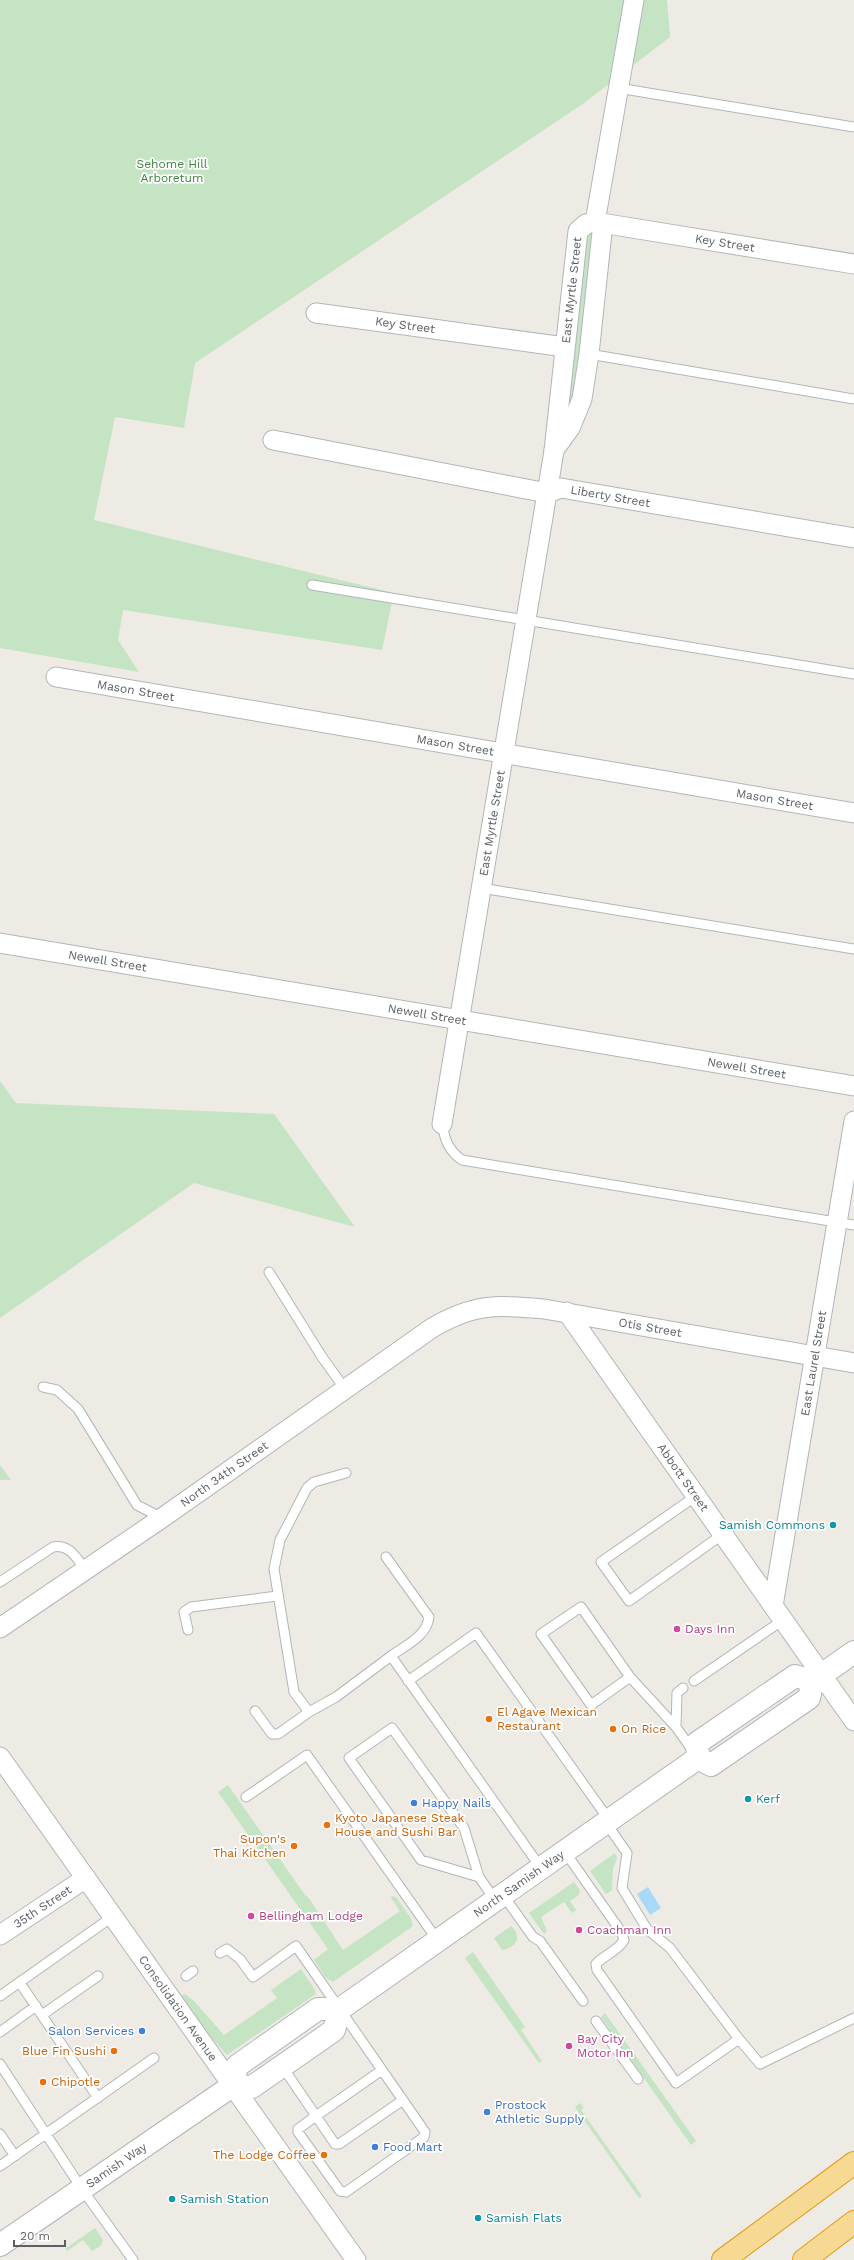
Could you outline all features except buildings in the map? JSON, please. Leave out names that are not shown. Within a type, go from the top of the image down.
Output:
[{"type":"highway","points":[[723,2260],[854,2163]]},
{"type":"highway","points":[[804,2260],[854,2222]]},
{"type":"main road","points":[[698,1758],[711,1765],[809,1698],[817,1678],[854,1652]]},
{"type":"main road","name":"North Samish Way","points":[[340,2010],[698,1758]]},
{"type":"main road","points":[[318,2009],[340,2010],[334,2030],[252,2087],[232,2086],[237,2066],[288,2030],[318,2009]]},
{"type":"main road","name":"Samish Way","points":[[0,2245],[232,2086]]},
{"type":"street","name":"East Myrtle Street","points":[[554,451],[570,428],[582,399],[589,354],[599,223],[618,88],[634,0]]},
{"type":"street","name":"East Myrtle Street","points":[[442,1124],[554,451],[578,231],[586,224],[599,223]]},
{"type":"street","name":"Key Street","points":[[599,223],[854,264]]},
{"type":"street","name":"Key Street","points":[[316,313],[565,347]]},
{"type":"street","name":"Liberty Street","points":[[273,440],[547,494],[561,488],[854,538]]},
{"type":"street","name":"Mason Street","points":[[56,677],[854,813]]},
{"type":"street","name":"Newell Street","points":[[0,943],[854,1086]]},
{"type":"street","name":"East Laurel Street","points":[[778,1613],[815,1356],[846,1224],[854,1121]]},
{"type":"street","name":"Otis Street","points":[[448,1319],[477,1308],[507,1306],[567,1312],[854,1363]]},
{"type":"street","name":"Abbott Street","points":[[567,1312],[778,1613],[817,1678],[854,1721]]},
{"type":"street","name":"North 34th Street","points":[[1,1626],[162,1518],[345,1389],[448,1319]]},
{"type":"street","name":"Consolidation Avenue","points":[[0,1757],[356,2260]]},
{"type":"street","name":"35th Street","points":[[0,1935],[86,1878]]},
{"type":"lane","points":[[618,88],[854,127]]},
{"type":"lane","points":[[589,354],[854,399]]},
{"type":"lane","points":[[312,586],[854,674]]},
{"type":"lane","points":[[482,888],[854,949]]},
{"type":"lane","points":[[442,1124],[444,1140],[452,1153],[462,1160],[846,1224]]},
{"type":"lane","points":[[269,1272],[322,1357],[345,1389]]},
{"type":"lane","points":[[43,1387],[57,1390],[78,1409],[138,1505],[162,1518]]},
{"type":"lane","points":[[308,1712],[294,1692],[277,1596],[274,1569],[280,1540],[307,1488],[314,1482],[346,1473]]},
{"type":"lane","points":[[696,1496],[601,1562],[629,1601],[723,1534]]},
{"type":"lane","points":[[0,1582],[53,1547],[61,1545],[70,1550],[86,1569]]},
{"type":"lane","points":[[256,1711],[272,1734],[278,1734],[308,1712],[336,1697],[422,1634],[428,1626],[429,1617],[386,1557]]},
{"type":"lane","points":[[188,1630],[184,1612],[191,1607],[277,1596]]},
{"type":"lane","points":[[630,1677],[591,1705],[541,1634],[581,1607],[630,1677],[676,1727],[698,1758]]},
{"type":"lane","points":[[694,1681],[778,1613]]},
{"type":"lane","points":[[408,1682],[476,1634],[608,1821],[627,1853],[622,1888],[647,1929],[670,1948],[739,2039],[760,2064],[854,2018]]},
{"type":"lane","points":[[391,1656],[408,1682],[542,1868]]},
{"type":"lane","points":[[676,1727],[678,1693],[684,1688]]},
{"type":"lane","points":[[479,1877],[420,1860],[349,1758],[392,1728],[464,1828],[479,1877],[533,1937],[540,1941],[583,2001]]},
{"type":"lane","points":[[246,1797],[307,1755],[438,1941]]},
{"type":"lane","points":[[565,1852],[622,1933],[624,1940],[621,1945],[596,1964],[597,1970],[676,2083],[739,2039]]},
{"type":"lane","points":[[0,1996],[112,1917]]},
{"type":"lane","points":[[220,1953],[227,1948],[240,1959],[253,1977],[296,1946],[340,2010],[382,2070],[403,2100],[425,2132],[424,2136],[346,2192],[340,2192],[298,2132],[298,2129],[382,2070]]},
{"type":"lane","points":[[42,2015],[98,1976]]},
{"type":"lane","points":[[20,1982],[98,2098]]},
{"type":"lane","points":[[0,2032],[36,2006]]},
{"type":"lane","points":[[596,2021],[638,2079]]},
{"type":"lane","points":[[0,2166],[154,2058]]},
{"type":"lane","points":[[0,2064],[47,2133],[82,2189],[133,2260]]},
{"type":"lane","points":[[282,2066],[335,2144],[339,2144],[403,2100]]},
{"type":"lane","points":[[0,2134],[15,2156]]},
{"type":"green space","name":"Sehome Hill Arboretum","points":[[0,0],[667,0],[670,37],[584,103],[195,363],[184,428],[115,417],[94,520],[394,593],[382,650],[123,610],[118,640],[139,672],[0,648]]},
{"type":"green space","points":[[594,225],[581,382],[562,422],[582,236]]},
{"type":"green space","points":[[0,1081],[16,1103],[274,1114],[355,1227],[194,1183],[0,1318]]},
{"type":"green space","points":[[0,1465],[11,1480],[0,1480]]},
{"type":"green space","points":[[228,1785],[305,1895],[309,1898],[343,1950],[400,1911],[391,1898],[392,1896],[396,1897],[411,1918],[413,1926],[333,1982],[326,1978],[314,1960],[328,1949],[218,1792]]},
{"type":"green space","points":[[615,1853],[617,1859],[613,1868],[612,1890],[606,1894],[590,1871]]},
{"type":"green space","points":[[574,1882],[580,1890],[579,1895],[570,1901],[576,1910],[572,1913],[564,1902],[541,1917],[547,1931],[544,1934],[529,1913]]},
{"type":"green space","points":[[511,1926],[517,1934],[516,1941],[511,1947],[502,1950],[494,1938]]},
{"type":"green space","points":[[473,1952],[525,2027],[521,2030],[542,2061],[539,2063],[465,1958]]},
{"type":"green space","points":[[301,1969],[315,1990],[316,1994],[227,2055],[206,2032],[180,1996],[185,1994],[194,2001],[224,2035],[277,1998],[271,1990]]},
{"type":"green space","points":[[605,2013],[696,2141],[691,2145],[601,2017]]},
{"type":"green space","points":[[580,2103],[584,2108],[581,2110],[642,2196],[639,2198],[575,2107]]},
{"type":"green space","points":[[95,2228],[103,2240],[101,2246],[92,2251],[83,2240],[67,2251],[65,2249]]},
{"type":"water","points":[[648,1887],[661,1908],[650,1915],[637,1894]]},
{"type":"place","name":"Samish Commons","points":[[833,1525]]},
{"type":"place","name":"Days Inn","points":[[677,1629]]},
{"type":"place","name":"El Agave Mexican Restaurant","points":[[489,1719]]},
{"type":"place","name":"On Rice","points":[[613,1729]]},
{"type":"place","name":"Kerf","points":[[748,1799]]},
{"type":"place","name":"Happy Nails","points":[[414,1803]]},
{"type":"place","name":"Kyoto Japanese Steak House and Sushi Bar","points":[[327,1825]]},
{"type":"place","name":"Supon's Thai Kitchen","points":[[294,1846]]},
{"type":"place","name":"Bellingham Lodge","points":[[251,1916]]},
{"type":"place","name":"Coachman Inn","points":[[579,1930]]},
{"type":"place","name":"Salon Services","points":[[142,2031]]},
{"type":"place","name":"Bay City Motor Inn","points":[[569,2046]]},
{"type":"place","name":"Blue Fin Sushi","points":[[114,2051]]},
{"type":"place","name":"Chipotle","points":[[43,2082]]},
{"type":"place","name":"Prostock Athletic Supply","points":[[487,2112]]},
{"type":"place","name":"Food Mart","points":[[375,2147]]},
{"type":"place","name":"The Lodge Coffee","points":[[324,2155]]},
{"type":"place","name":"Samish Station","points":[[172,2199]]},
{"type":"place","name":"Samish Flats","points":[[478,2218]]}]
